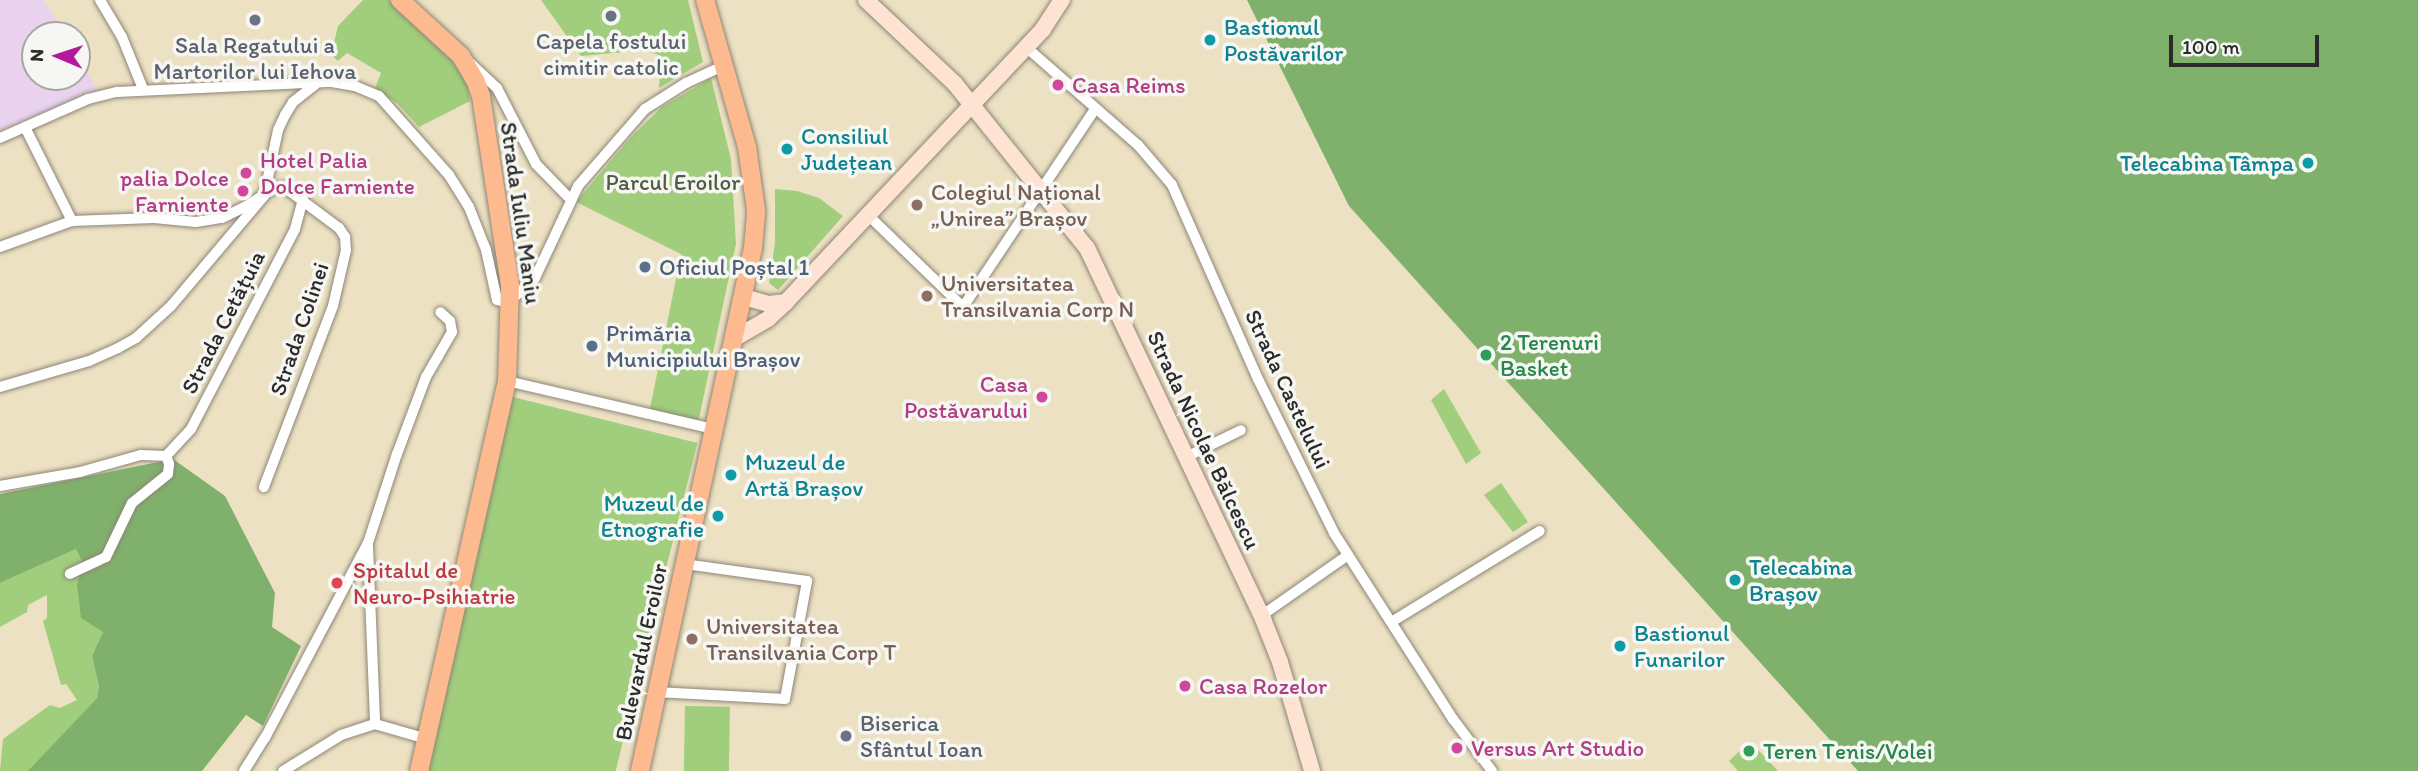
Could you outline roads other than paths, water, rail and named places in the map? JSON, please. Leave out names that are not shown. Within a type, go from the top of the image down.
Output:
[{"type":"main road","name":"Strada Iuliu Maniu","points":[[400,0],[461,56],[481,96],[510,302],[507,381],[419,771]]},
{"type":"main road","name":"Bulevardul Eroilor","points":[[640,771],[744,297],[756,210],[747,147],[705,0]]},
{"type":"street","points":[[100,0],[122,37],[143,89]]},
{"type":"street","name":"Strada Nicolae Bălcescu","points":[[866,0],[955,84],[1087,248],[1261,616],[1280,662],[1312,771]]},
{"type":"street","points":[[735,338],[769,318],[786,302],[1026,47],[1058,4],[1072,0]]},
{"type":"street","name":"Strada Castelului","points":[[1026,47],[1138,145],[1172,185],[1258,379],[1323,512],[1453,719],[1492,771]]},
{"type":"street","name":"Strada Iuliu Maniu","points":[[461,56],[496,88],[536,164],[570,199]]},
{"type":"street","points":[[0,138],[88,99],[143,89],[341,82],[379,96],[426,146],[469,207],[486,250],[497,300],[510,302],[535,278],[570,199],[645,109],[686,83],[725,65]]},
{"type":"street","points":[[0,387],[89,361],[136,338],[171,306],[264,196],[285,115],[293,102],[318,83]]},
{"type":"street","points":[[867,214],[963,307],[1095,109]]},
{"type":"street","points":[[25,127],[72,221]]},
{"type":"street","points":[[1,245],[72,221],[153,218],[196,222],[222,218],[274,188],[284,187],[303,199]]},
{"type":"street","name":"Strada Cetățuia","points":[[166,456],[191,429],[295,229],[303,199]]},
{"type":"street","name":"Strada Colinei","points":[[264,487],[333,306],[346,250],[345,237],[339,228],[303,199]]},
{"type":"street","points":[[744,297],[769,304],[786,302]]},
{"type":"street","points":[[244,771],[265,738],[368,543],[426,377],[452,332],[450,321],[440,312]]},
{"type":"street","points":[[507,381],[714,429]]},
{"type":"street","points":[[1186,457],[1241,430]]},
{"type":"street","points":[[0,486],[80,472],[141,455],[166,456],[168,474],[132,503],[106,557],[70,574]]},
{"type":"street","points":[[1393,621],[1540,531]]},
{"type":"street","points":[[368,543],[375,724]]},
{"type":"street","points":[[1261,616],[1348,555]]},
{"type":"street","points":[[657,692],[785,699],[807,581],[685,565]]},
{"type":"street","points":[[283,771],[341,735],[375,724],[427,738]]},
{"type":"place","name":"Capela fostului cimitir catolic","points":[[611,16]]},
{"type":"place","name":"Sala Regatului a Martorilor lui Iehova","points":[[255,20]]},
{"type":"place","name":"Bastionul Postăvarilor","points":[[1210,40]]},
{"type":"place","name":"Casa Reims","points":[[1058,85]]},
{"type":"place","name":"Consiliul Județean","points":[[787,149]]},
{"type":"place","name":"Telecabina Tâmpa","points":[[2308,163]]},
{"type":"place","name":"Hotel Palia Dolce Farniente","points":[[246,173]]},
{"type":"place","name":"palia Dolce Farniente","points":[[243,191]]},
{"type":"place","name":"Colegiul Național „Unirea” Brașov","points":[[917,205]]},
{"type":"place","name":"Oficiul Poștal 1","points":[[645,267]]},
{"type":"place","name":"Universitatea Transilvania Corp N","points":[[927,296]]},
{"type":"place","name":"Primăria Municipiului Brașov","points":[[592,346]]},
{"type":"place","name":"2 Terenuri Basket","points":[[1486,355]]},
{"type":"place","name":"Casa Postăvarului","points":[[1042,397]]},
{"type":"place","name":"Muzeul de Artă Brașov","points":[[731,475]]},
{"type":"place","name":"Muzeul de Etnografie","points":[[718,516]]},
{"type":"place","name":"Telecabina Brașov","points":[[1735,580]]},
{"type":"place","name":"Spitalul de Neuro-Psihiatrie","points":[[337,583]]},
{"type":"place","name":"Universitatea Transilvania Corp T","points":[[692,639]]},
{"type":"place","name":"Bastionul Funarilor","points":[[1620,646]]},
{"type":"place","name":"Casa Rozelor","points":[[1185,686]]},
{"type":"place","name":"Biserica Sfântul Ioan","points":[[846,736]]},
{"type":"place","name":"Versus Art Studio","points":[[1457,748]]},
{"type":"place","name":"Teren Tenis/Volei","points":[[1749,751]]},
{"type":"park label","name":"Parcul Eroilor","points":[[673,182]]}]
